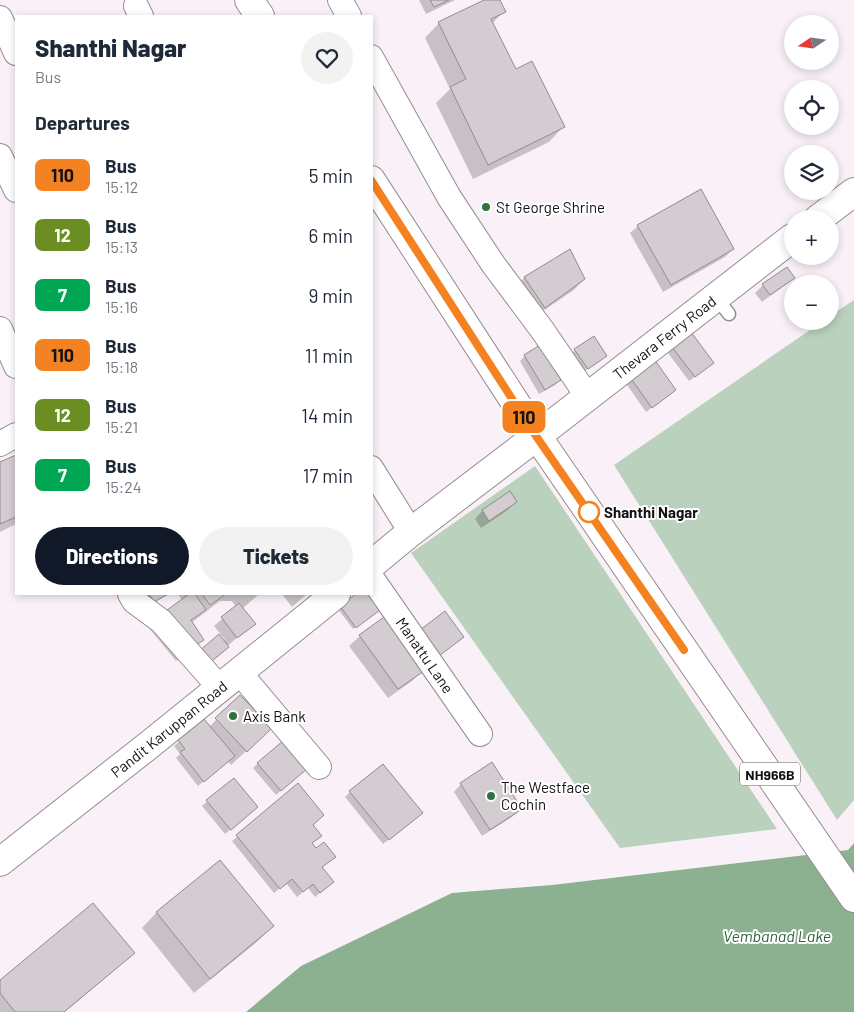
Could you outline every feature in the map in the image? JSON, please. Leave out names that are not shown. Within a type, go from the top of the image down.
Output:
[{"type":"main road","points":[[249,0],[259,15]]},
{"type":"main road","name":"NH966B","points":[[373,183],[536,436],[854,898]]},
{"type":"main road","points":[[830,210],[854,192]]},
{"type":"main road","name":"Thevara Ferry Road","points":[[536,436],[588,397],[723,305],[784,246]]},
{"type":"main road","points":[[373,563],[536,436]]},
{"type":"main road","name":"Pandit Karuppan Road","points":[[2,857],[149,745],[335,595]]},
{"type":"street","points":[[340,0],[348,15]]},
{"type":"street","points":[[0,18],[15,51]]},
{"type":"street","points":[[373,61],[449,197],[492,264],[543,331],[588,397]]},
{"type":"street","points":[[0,156],[15,188]]},
{"type":"street","points":[[0,329],[15,364]]},
{"type":"street","points":[[0,444],[15,436]]},
{"type":"street","points":[[373,471],[411,532]]},
{"type":"street","name":"Manattu Lane","points":[[373,580],[480,734]]},
{"type":"street","points":[[130,595],[134,602],[161,620],[230,680],[320,767]]},
{"type":"shaded area","points":[[854,300],[854,800],[837,820],[614,465],[810,330],[839,330],[839,310]]},
{"type":"shaded area","points":[[535,466],[777,829],[620,848],[411,553]]},
{"type":"water","name":"Vembanad Lake","points":[[854,843],[854,1012],[246,1012],[301,966],[452,893],[552,885],[848,850]]},
{"type":"building","points":[[430,0],[449,0],[434,7]]},
{"type":"building","points":[[484,0],[500,0],[506,12],[491,19],[516,69],[532,61],[565,127],[488,165],[450,87],[466,79],[438,22]]},
{"type":"building","points":[[701,189],[734,249],[671,285],[637,225]]},
{"type":"building","points":[[570,249],[585,279],[545,308],[524,277]]},
{"type":"building","points":[[787,267],[793,275],[784,275],[784,285],[770,295],[762,284]]},
{"type":"building","points":[[691,332],[714,363],[695,377],[672,347]]},
{"type":"building","points":[[594,336],[607,356],[588,369],[574,349]]},
{"type":"building","points":[[540,345],[561,380],[545,390],[524,355]]},
{"type":"building","points":[[654,359],[676,390],[652,408],[629,376]]},
{"type":"building","points":[[15,455],[15,517],[0,524],[0,462]]},
{"type":"building","points":[[510,491],[517,502],[489,521],[482,510]]},
{"type":"building","points":[[150,595],[166,595],[154,602]]},
{"type":"building","points":[[188,595],[196,595],[206,610],[191,620],[204,640],[191,648],[163,613]]},
{"type":"building","points":[[203,595],[225,595],[210,605]]},
{"type":"building","points":[[355,595],[369,595],[380,610],[356,628],[340,606]]},
{"type":"building","points":[[239,603],[256,624],[237,638],[221,617]]},
{"type":"building","points":[[445,611],[464,637],[439,656],[420,630]]},
{"type":"building","points":[[384,617],[424,671],[398,689],[359,635]]},
{"type":"building","points":[[219,634],[229,647],[212,661],[197,653]]},
{"type":"building","points":[[240,695],[272,728],[247,752],[215,718]]},
{"type":"building","points":[[204,719],[235,756],[204,782],[180,752],[185,749],[178,740]]},
{"type":"building","points":[[284,740],[308,768],[281,791],[257,763]]},
{"type":"building","name":"The Westface Cochin","points":[[492,762],[522,809],[490,830],[460,783]]},
{"type":"building","points":[[383,764],[423,813],[389,840],[349,791]]},
{"type":"building","points":[[234,778],[258,807],[231,830],[206,800]]},
{"type":"building","points":[[298,783],[324,815],[313,825],[322,836],[312,843],[316,848],[324,842],[336,857],[322,867],[334,882],[320,893],[313,884],[303,892],[292,879],[280,889],[236,835]]},
{"type":"building","points":[[220,860],[274,926],[210,979],[156,912]]},
{"type":"building","points":[[93,903],[135,953],[64,1012],[15,1012],[0,993],[0,980]]},
{"type":"bus line","name":"110","points":[[373,183],[536,436],[684,650]]},
{"type":"place","name":"St George Shrine","points":[[486,207]]},
{"type":"place","name":"Shanthi Nagar","points":[[589,512]]},
{"type":"place","name":"Axis Bank","points":[[233,716]]},
{"type":"place","name":"The Westface Cochin","points":[[491,796]]}]
